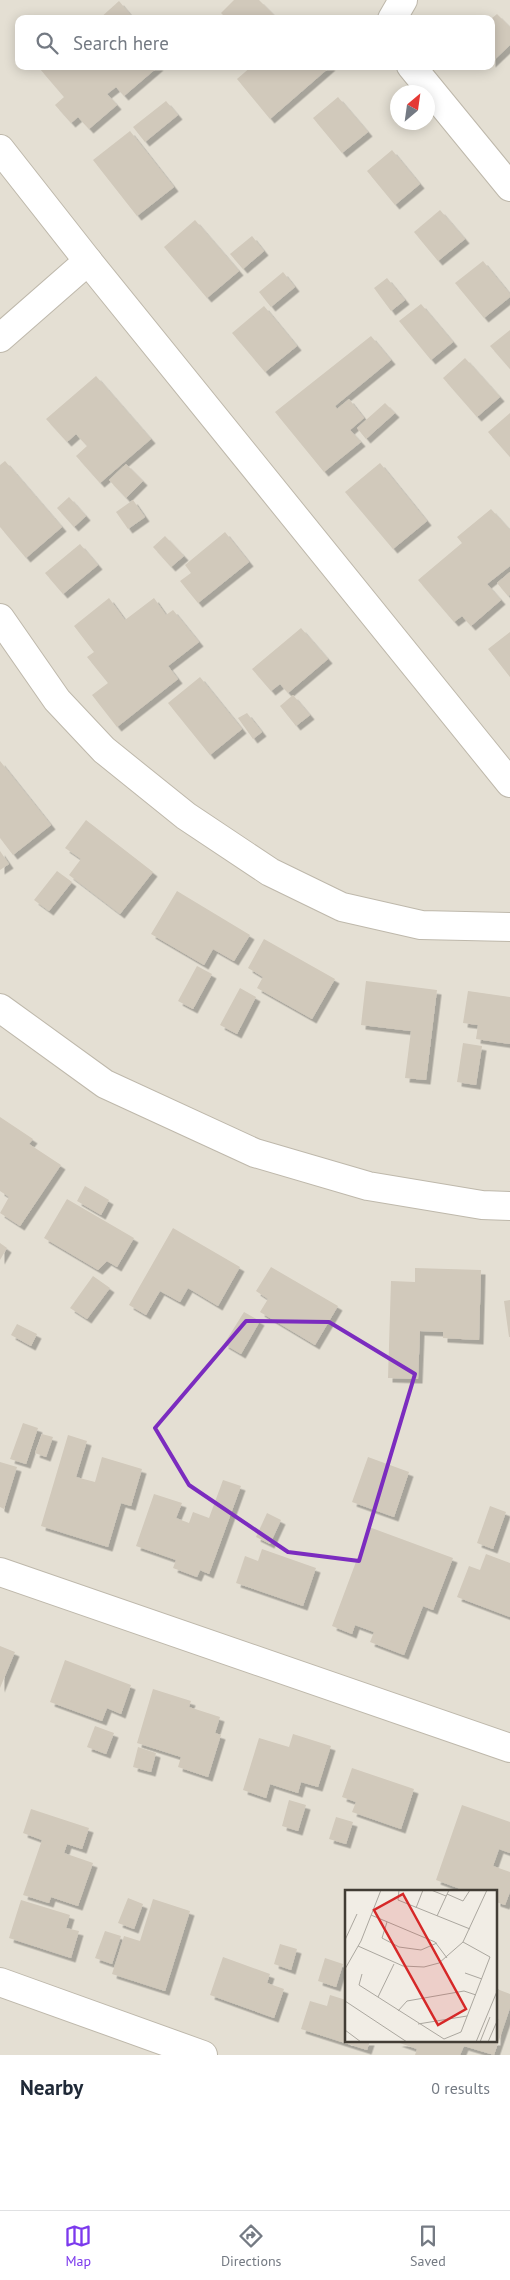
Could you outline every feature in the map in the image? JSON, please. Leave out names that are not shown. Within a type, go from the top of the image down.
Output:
[{"type":"street","points":[[394,15],[403,0]]},
{"type":"street","points":[[414,70],[510,187]]},
{"type":"street","points":[[0,149],[88,261],[510,783]]},
{"type":"street","points":[[0,338],[88,261]]},
{"type":"street","points":[[0,618],[57,700],[104,750],[186,816],[270,872],[342,907],[421,925],[510,927]]},
{"type":"street","points":[[0,1008],[106,1084],[255,1153],[368,1186],[482,1205],[510,1206]]},
{"type":"street","points":[[0,1572],[510,1748]]},
{"type":"street","points":[[0,1982],[203,2055]]},
{"type":"highlighted area","points":[[246,1321],[329,1322],[415,1374],[359,1561],[288,1552],[189,1485],[155,1428]]},
{"type":"shaded area","points":[[0,0],[510,0],[510,2055],[0,2055]]},
{"type":"building","points":[[234,0],[259,0],[274,15],[223,15],[221,13]]},
{"type":"building","points":[[119,1],[131,15],[103,15]]},
{"type":"building","points":[[497,14],[510,27],[510,45],[495,59],[495,16]]},
{"type":"building","points":[[41,70],[154,70],[124,96],[116,87],[107,94],[117,105],[89,129],[78,117],[71,123],[55,105],[64,97]]},
{"type":"building","points":[[247,70],[326,70],[270,119],[237,79]]},
{"type":"building","points":[[338,97],[368,132],[342,153],[313,118]]},
{"type":"building","points":[[166,101],[178,115],[145,142],[133,127]]},
{"type":"building","points":[[130,131],[174,187],[137,216],[93,160]]},
{"type":"building","points":[[392,150],[420,184],[395,205],[367,171]]},
{"type":"building","points":[[440,210],[465,239],[438,261],[414,232]]},
{"type":"building","points":[[195,220],[239,271],[207,298],[164,247]]},
{"type":"building","points":[[252,236],[264,251],[243,269],[230,254]]},
{"type":"building","points":[[483,261],[510,294],[510,297],[484,318],[455,283]]},
{"type":"building","points":[[283,272],[295,287],[271,307],[259,292]]},
{"type":"building","points":[[387,278],[405,300],[391,311],[374,288]]},
{"type":"building","points":[[421,304],[453,342],[431,360],[399,321]]},
{"type":"building","points":[[264,306],[297,346],[265,372],[232,333]]},
{"type":"building","points":[[510,330],[510,369],[490,346]]},
{"type":"building","points":[[371,336],[391,360],[335,406],[337,409],[349,399],[364,418],[350,430],[361,442],[324,472],[275,412]]},
{"type":"building","points":[[465,358],[500,397],[477,417],[443,378]]},
{"type":"building","points":[[96,376],[151,439],[100,483],[76,456],[87,446],[76,434],[67,442],[46,419]]},
{"type":"building","points":[[385,403],[395,413],[366,439],[357,428]]},
{"type":"building","points":[[510,413],[510,457],[488,432]]},
{"type":"building","points":[[5,461],[62,527],[26,558],[0,527],[0,465]]},
{"type":"building","points":[[380,463],[427,521],[393,549],[345,492]]},
{"type":"building","points":[[126,464],[143,481],[126,498],[109,480]]},
{"type":"building","points":[[69,497],[86,516],[74,527],[57,508]]},
{"type":"building","points":[[133,500],[145,517],[128,529],[116,512]]},
{"type":"building","points":[[491,509],[510,530],[510,566],[487,584],[501,600],[471,626],[462,616],[454,622],[418,580],[462,543],[457,537]]},
{"type":"building","points":[[225,532],[249,562],[198,603],[180,581],[191,573],[185,565]]},
{"type":"building","points":[[165,536],[184,556],[171,567],[153,547]]},
{"type":"building","points":[[80,544],[98,565],[63,594],[45,573]]},
{"type":"building","points":[[510,572],[510,595],[508,596],[497,583]]},
{"type":"building","points":[[109,598],[125,620],[154,598],[166,615],[173,610],[199,642],[168,666],[178,679],[117,727],[92,695],[108,683],[87,657],[94,652],[74,626]]},
{"type":"building","points":[[301,628],[328,659],[288,693],[280,684],[271,691],[252,669]]},
{"type":"building","points":[[510,632],[510,677],[488,649]]},
{"type":"building","points":[[200,677],[242,729],[210,755],[168,703]]},
{"type":"building","points":[[293,695],[310,715],[296,726],[280,706]]},
{"type":"building","points":[[247,713],[262,732],[253,739],[238,718]]},
{"type":"building","points":[[0,761],[51,825],[13,855],[0,838]]},
{"type":"building","points":[[86,820],[153,872],[120,914],[69,875],[81,859],[65,848]]},
{"type":"building","points":[[0,851],[9,864],[0,870]]},
{"type":"building","points":[[57,871],[72,882],[49,911],[34,900]]},
{"type":"building","points":[[177,891],[250,935],[234,961],[213,949],[204,965],[151,934]]},
{"type":"building","points":[[264,939],[335,979],[312,1019],[257,988],[263,977],[248,968]]},
{"type":"building","points":[[197,966],[212,974],[193,1009],[178,1001]]},
{"type":"building","points":[[366,981],[437,990],[426,1080],[405,1078],[411,1031],[361,1025]]},
{"type":"building","points":[[240,988],[256,997],[237,1034],[220,1025]]},
{"type":"building","points":[[468,991],[510,997],[510,1044],[476,1039],[478,1025],[463,1023]]},
{"type":"building","points":[[463,1043],[482,1046],[476,1085],[457,1082]]},
{"type":"building","points":[[0,1117],[33,1139],[29,1144],[61,1165],[20,1226],[0,1213],[9,1197],[0,1191]]},
{"type":"building","points":[[85,1186],[109,1200],[101,1215],[77,1201]]},
{"type":"building","points":[[67,1199],[134,1238],[117,1267],[107,1261],[98,1270],[44,1238]]},
{"type":"building","points":[[173,1228],[240,1267],[218,1306],[188,1288],[180,1302],[160,1291],[146,1315],[129,1305]]},
{"type":"building","points":[[0,1243],[7,1248],[0,1260]]},
{"type":"building","points":[[271,1267],[338,1306],[315,1345],[260,1312],[268,1299],[256,1291]]},
{"type":"building","points":[[415,1268],[481,1270],[479,1340],[443,1338],[443,1332],[420,1331],[418,1379],[388,1378],[391,1281],[415,1282]]},
{"type":"building","points":[[93,1276],[110,1288],[87,1319],[70,1308]]},
{"type":"building","points":[[510,1300],[510,1337],[509,1337],[504,1301]]},
{"type":"building","points":[[244,1312],[260,1321],[241,1354],[224,1344]]},
{"type":"building","points":[[17,1324],[37,1334],[31,1346],[11,1335]]},
{"type":"building","points":[[23,1423],[38,1428],[26,1464],[10,1459]]},
{"type":"building","points":[[42,1434],[53,1437],[46,1457],[35,1453]]},
{"type":"building","points":[[68,1435],[87,1441],[76,1477],[95,1482],[102,1457],[142,1469],[131,1506],[121,1503],[108,1547],[41,1526]]},
{"type":"building","points":[[368,1457],[409,1472],[394,1517],[352,1502]]},
{"type":"building","points":[[0,1462],[17,1467],[4,1509],[0,1507]]},
{"type":"building","points":[[223,1480],[241,1486],[209,1574],[200,1570],[197,1577],[173,1568],[176,1560],[136,1546],[154,1494],[182,1503],[176,1518],[189,1523],[193,1512],[209,1518]]},
{"type":"building","points":[[490,1506],[506,1512],[493,1549],[477,1543]]},
{"type":"building","points":[[267,1513],[281,1520],[270,1544],[256,1537]]},
{"type":"building","points":[[369,1527],[453,1558],[433,1610],[423,1606],[404,1655],[370,1642],[374,1632],[355,1625],[352,1634],[332,1626]]},
{"type":"building","points":[[262,1549],[316,1568],[303,1606],[236,1583],[245,1556],[258,1561]]},
{"type":"building","points":[[486,1554],[510,1563],[510,1617],[457,1597],[469,1566],[480,1570]]},
{"type":"building","points":[[0,1646],[15,1652],[0,1688]]},
{"type":"building","points":[[65,1660],[131,1685],[121,1714],[107,1708],[102,1721],[50,1702]]},
{"type":"building","points":[[153,1689],[191,1701],[189,1707],[220,1717],[215,1733],[221,1735],[208,1777],[178,1767],[181,1757],[137,1743]]},
{"type":"building","points":[[95,1726],[114,1733],[106,1754],[87,1747]]},
{"type":"building","points":[[293,1734],[331,1746],[318,1787],[301,1782],[298,1793],[270,1784],[266,1798],[243,1790],[259,1738],[289,1747]]},
{"type":"building","points":[[138,1747],[156,1753],[151,1772],[133,1767]]},
{"type":"building","points":[[352,1768],[414,1789],[401,1829],[352,1812],[356,1802],[342,1797]]},
{"type":"building","points":[[289,1800],[306,1805],[298,1831],[282,1826]]},
{"type":"building","points":[[462,1805],[510,1822],[510,1853],[499,1849],[493,1866],[510,1872],[510,1892],[505,1905],[498,1903],[498,1890],[463,1890],[436,1880]]},
{"type":"building","points":[[31,1809],[89,1828],[82,1849],[67,1844],[64,1853],[93,1863],[78,1906],[51,1897],[49,1903],[23,1895],[42,1840],[23,1833]]},
{"type":"building","points":[[336,1817],[353,1822],[346,1844],[329,1839]]},
{"type":"building","points":[[128,1898],[143,1904],[134,1929],[118,1923]]},
{"type":"building","points":[[153,1899],[190,1911],[165,1991],[112,1974],[124,1936],[140,1941]]},
{"type":"building","points":[[21,1900],[70,1915],[66,1928],[79,1931],[71,1958],[9,1938]]},
{"type":"building","points":[[105,1931],[121,1936],[112,1964],[95,1958]]},
{"type":"building","points":[[280,1944],[297,1949],[291,1970],[274,1964]]},
{"type":"building","points":[[223,1957],[270,1974],[267,1983],[284,1989],[274,2018],[210,1995]]},
{"type":"building","points":[[325,1958],[343,1964],[336,1987],[318,1981]]},
{"type":"building","points":[[498,1989],[510,1994],[510,2008],[494,2055],[464,2046],[460,2055],[415,2055],[417,2049],[397,2042],[498,2042]]},
{"type":"building","points":[[330,1995],[345,2000],[345,2042],[370,2042],[367,2050],[301,2029],[310,2001],[327,2006]]}]
